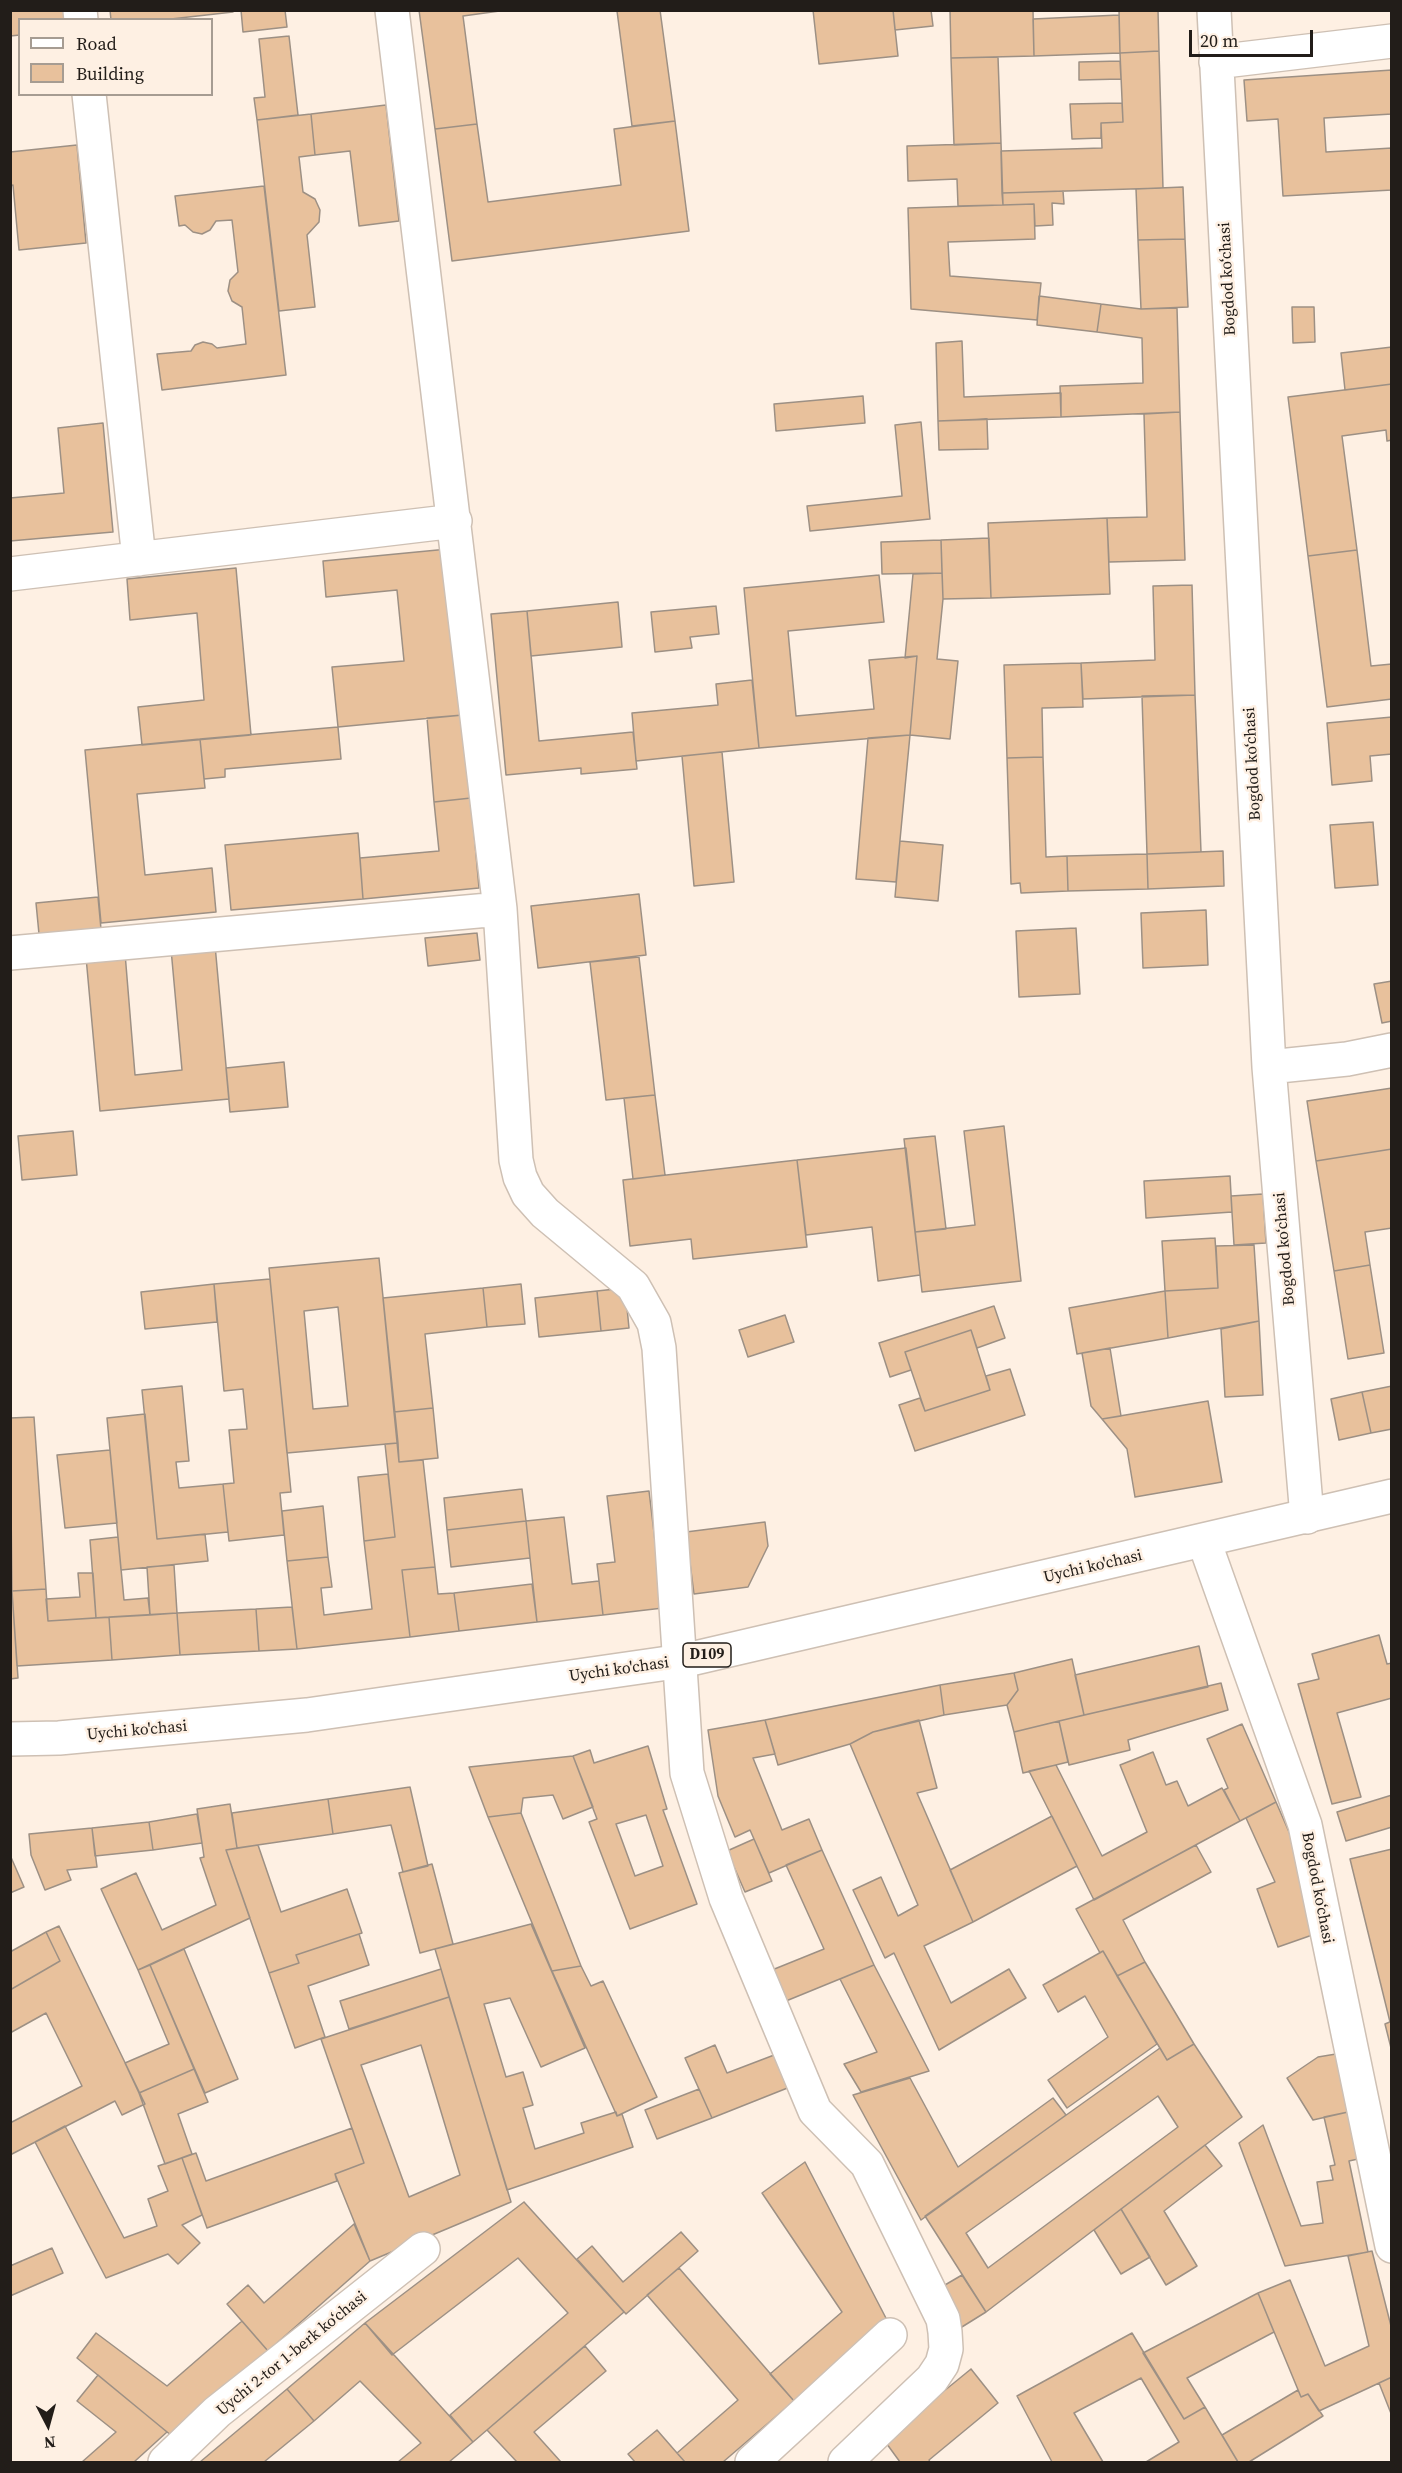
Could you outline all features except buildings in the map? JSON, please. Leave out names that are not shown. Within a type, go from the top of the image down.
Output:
[{"type":"street","points":[[392,10],[500,909],[516,1160],[528,1194],[545,1213],[633,1286],[654,1323],[659,1348],[682,1661],[687,1773],[726,1898],[815,2111],[867,2164],[943,2319],[946,2349],[942,2364],[932,2379],[845,2463]]},
{"type":"street","name":"Bogdod koʻchasi","points":[[1214,10],[1269,1067],[1307,1517]]},
{"type":"street","points":[[1216,62],[1392,41]]},
{"type":"street","points":[[89,96],[139,559]]},
{"type":"street","points":[[10,574],[455,521]]},
{"type":"street","points":[[10,953],[500,909]]},
{"type":"street","points":[[1269,1067],[1347,1059],[1392,1050]]},
{"type":"street","name":"Uychi ko'chasi","points":[[10,1739],[59,1738],[307,1715],[682,1661],[1392,1496]]},
{"type":"street","name":"Bogdod koʻchasi","points":[[1204,1541],[1305,1825],[1392,2246]]},
{"type":"street","name":"Uychi 2-tor 1-berk koʻchasi","points":[[165,2463],[217,2412],[423,2249]]},
{"type":"street","points":[[752,2463],[890,2335]]}]
